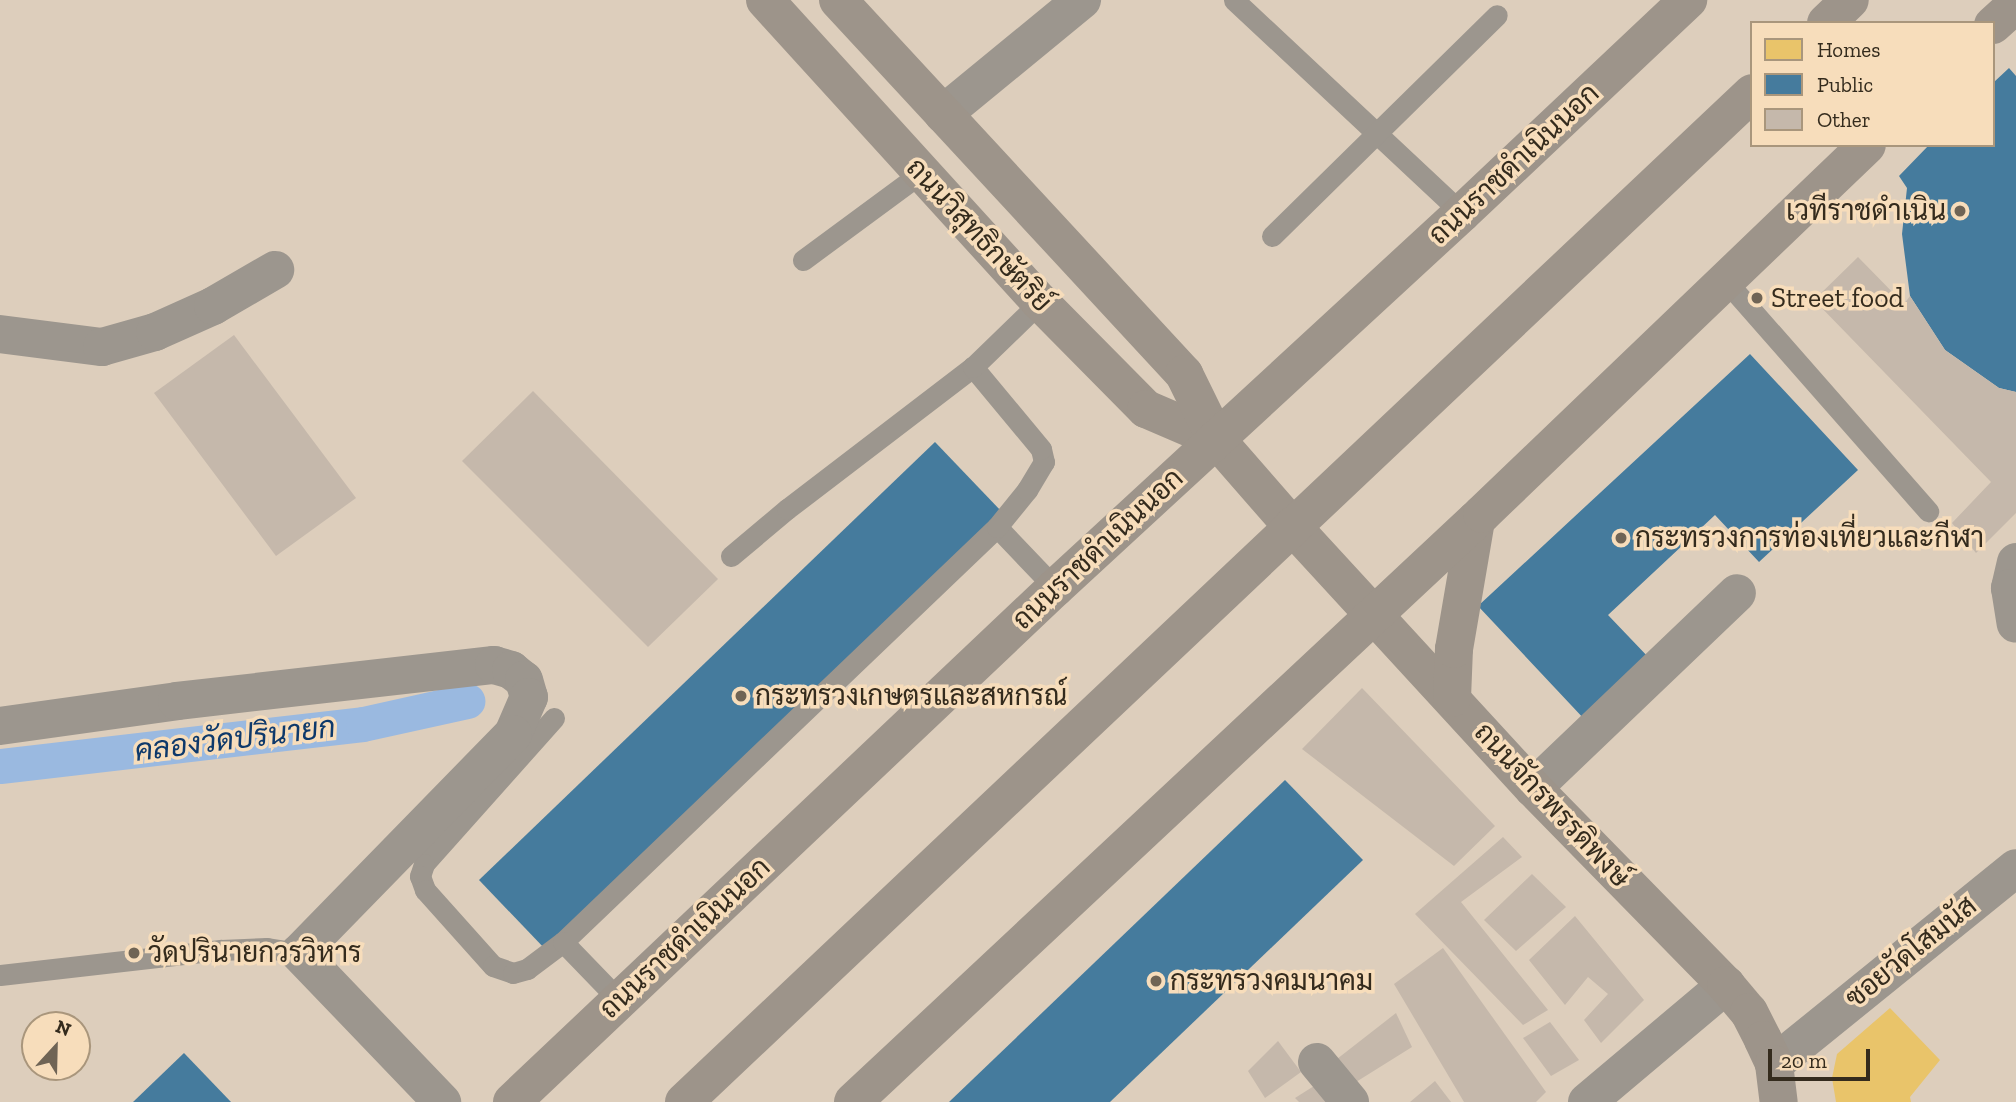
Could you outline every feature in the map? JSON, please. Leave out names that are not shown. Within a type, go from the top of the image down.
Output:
[{"type":"main road","name":"ถนนวิสุทธิกษัตริย์","points":[[765,0],[1040,302],[1146,409],[1216,439]]},
{"type":"main road","name":"ถนนวิสุทธิกษัตริย์","points":[[838,0],[1184,374],[1216,439],[1292,526]]},
{"type":"main road","name":"ถนนราชดำเนินนอก","points":[[512,1102],[1055,588],[1462,213],[1688,0]]},
{"type":"main road","points":[[1828,21],[1850,0]]},
{"type":"main road","points":[[1995,23],[2016,4]]},
{"type":"main road","points":[[684,1102],[1750,95]]},
{"type":"main road","points":[[853,1102],[1476,520],[1865,147]]},
{"type":"main road","points":[[1452,698],[1454,649],[1476,520]]},
{"type":"main road","name":"ถนนจักรพรรดิพงษ์","points":[[1292,526],[1533,788],[1726,985],[1749,1012],[1774,1064],[1779,1102]]},
{"type":"street","points":[[943,114],[1082,0]]},
{"type":"street","points":[[0,334],[102,347],[155,332],[213,306],[275,270]]},
{"type":"street","points":[[2016,562],[2010,588],[2016,624]]},
{"type":"street","points":[[1533,788],[1737,593]]},
{"type":"street","points":[[0,726],[494,665],[511,670],[524,680],[529,697],[513,734],[299,953],[442,1102]]},
{"type":"street","name":"ซอยวัดโสมนัส","points":[[1774,1064],[2016,868]]},
{"type":"street","points":[[1587,1102],[1726,985]]},
{"type":"street","points":[[1317,1062],[1350,1102]]},
{"type":"lane","points":[[1234,0],[1462,213]]},
{"type":"lane","points":[[1272,236],[1497,15]]},
{"type":"lane","points":[[803,260],[921,173]]},
{"type":"lane","points":[[1725,280],[1928,511]]},
{"type":"lane","points":[[731,556],[787,509],[973,366],[1040,302]]},
{"type":"lane","points":[[554,718],[425,864],[420,876],[425,890],[493,966],[513,972],[527,969],[563,942],[997,527],[1044,462],[1041,449],[973,366]]},
{"type":"lane","points":[[997,527],[1055,588]]},
{"type":"lane","points":[[563,942],[619,1000]]},
{"type":"lane","points":[[0,975],[222,950],[267,948],[299,953]]},
{"type":"building: Homes","points":[[1890,1008],[1940,1060],[1910,1097],[1911,1102],[1836,1102],[1832,1078],[1837,1054]]},
{"type":"building: Public","name":"เวทีราชดำเนิน","points":[[2009,68],[2016,76],[2016,392],[1999,388],[1945,350],[1910,296],[1902,234],[1907,188],[1899,176],[1927,147],[1995,147],[1995,81]]},
{"type":"building: Public","name":"กระทรวงการท่องเที่ยวและกีฬา","points":[[1750,354],[1858,470],[1759,562],[1715,515],[1608,615],[1651,660],[1586,721],[1478,606]]},
{"type":"building: Public","name":"กระทรวงเกษตรและสหกรณ์","points":[[935,442],[1002,512],[546,950],[479,880]]},
{"type":"building: Public","name":"กระทรวงคมนาคม","points":[[1285,780],[1363,860],[1110,1102],[949,1102]]},
{"type":"building: Public","points":[[184,1053],[231,1102],[133,1102]]},
{"type":"building: Other","points":[[1858,257],[1904,304],[1910,296],[1945,350],[1999,388],[2016,392],[2016,513],[1976,553],[1952,523],[1991,482],[1814,300]]},
{"type":"building: Other","points":[[234,335],[356,498],[276,556],[154,393]]},
{"type":"building: Other","points":[[533,391],[718,579],[648,647],[462,461]]},
{"type":"building: Other","points":[[1362,688],[1495,826],[1454,866],[1302,749]]},
{"type":"building: Other","points":[[1503,837],[1522,857],[1461,902],[1548,1010],[1523,1025],[1415,914]]},
{"type":"building: Other","points":[[1532,874],[1566,907],[1516,951],[1484,920]]},
{"type":"building: Other","points":[[1575,916],[1644,1000],[1601,1043],[1584,1020],[1608,994],[1588,977],[1565,1005],[1529,960]]},
{"type":"building: Other","points":[[1443,948],[1546,1092],[1536,1102],[1464,1102],[1394,984]]},
{"type":"building: Other","points":[[1396,1013],[1412,1047],[1356,1082],[1337,1059]]},
{"type":"building: Other","points":[[1550,1022],[1579,1060],[1551,1076],[1523,1038]]},
{"type":"building: Other","points":[[1278,1041],[1301,1072],[1265,1098],[1248,1071]]},
{"type":"building: Other","points":[[1435,1081],[1451,1102],[1410,1102]]},
{"type":"building: Other","points":[[1314,1086],[1328,1102],[1299,1102],[1295,1098]]},
{"type":"waterway","name":"คลองวัดปรินายก","points":[[0,766],[363,724],[467,701]]},
{"type":"place","name":"เวทีราชดำเนิน","points":[[1960,211]]},
{"type":"place","name":"Street food","points":[[1757,298]]},
{"type":"place","name":"กระทรวงการท่องเที่ยวและกีฬา","points":[[1621,538]]},
{"type":"place","name":"กระทรวงเกษตรและสหกรณ์","points":[[741,696]]},
{"type":"place","name":"วัดปรินายกวรวิหาร","points":[[134,953]]},
{"type":"place","name":"กระทรวงคมนาคม","points":[[1156,981]]}]
